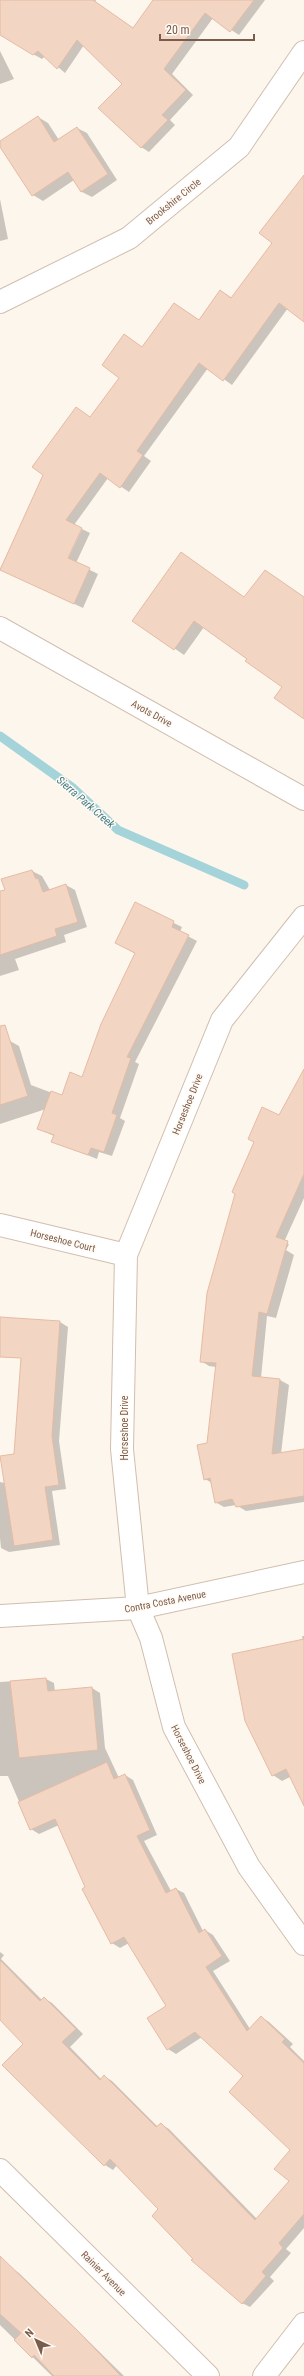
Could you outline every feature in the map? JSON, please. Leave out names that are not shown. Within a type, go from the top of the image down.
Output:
[{"type":"street","name":"Brookshire Circle","points":[[0,302],[129,238],[239,147],[304,52]]},
{"type":"street","name":"Avots Drive","points":[[0,628],[304,799]]},
{"type":"street","name":"Horseshoe Drive","points":[[304,917],[222,1020],[126,1256],[122,1449],[138,1608],[151,1638],[174,1727],[249,1867],[304,1944]]},
{"type":"street","name":"Horseshoe Court","points":[[0,1225],[126,1256]]},
{"type":"street","name":"Contra Costa Avenue","points":[[0,1616],[138,1608],[304,1572]]},
{"type":"street","name":"Rainier Avenue","points":[[1,2172],[208,2376]]},
{"type":"street","points":[[264,2376],[304,2324]]},
{"type":"building","points":[[0,0],[93,0],[133,28],[153,0],[254,0],[230,32],[205,13],[164,69],[186,90],[162,115],[168,120],[141,148],[98,108],[122,84],[77,40],[57,69],[38,51],[33,55],[0,35]]},
{"type":"building","points":[[38,116],[54,142],[77,127],[108,174],[81,192],[68,172],[32,196],[0,147],[0,141]]},
{"type":"building","points":[[304,175],[304,322],[279,303],[223,381],[199,363],[137,451],[143,455],[120,488],[100,473],[66,520],[82,528],[68,558],[90,568],[74,604],[0,570],[43,475],[32,467],[76,407],[90,417],[119,378],[102,365],[124,334],[142,347],[174,303],[199,320],[220,290],[231,298],[272,243],[259,233]]},
{"type":"building","points":[[181,552],[244,597],[265,570],[304,597],[304,719],[274,698],[282,687],[245,661],[247,659],[194,621],[174,650],[132,621]]},
{"type":"building","points":[[32,870],[36,879],[38,878],[43,892],[66,884],[78,922],[55,929],[57,936],[0,955],[0,891],[5,890],[1,879]]},
{"type":"building","points":[[135,902],[174,921],[172,927],[189,935],[127,1057],[131,1058],[112,1113],[117,1115],[104,1152],[91,1148],[88,1155],[51,1142],[54,1135],[37,1129],[51,1091],[62,1095],[70,1072],[82,1077],[101,1024],[135,953],[115,943]]},
{"type":"building","points":[[5,1025],[28,1096],[0,1105],[0,1026]]},
{"type":"building","points":[[304,1069],[304,1174],[276,1237],[288,1241],[267,1314],[259,1312],[252,1376],[280,1379],[272,1454],[304,1449],[304,1496],[236,1507],[232,1499],[215,1503],[210,1478],[204,1480],[197,1445],[207,1443],[216,1363],[200,1362],[207,1293],[235,1194],[232,1192],[254,1142],[248,1139],[262,1107],[279,1115]]},
{"type":"building","points":[[0,1317],[60,1321],[52,1436],[59,1485],[45,1487],[53,1540],[14,1546],[0,1456],[14,1454],[21,1358],[0,1357]]},
{"type":"building","points":[[304,1639],[304,1806],[286,1769],[272,1776],[245,1721],[232,1654]]},
{"type":"building","points":[[46,1678],[48,1691],[92,1687],[98,1750],[19,1758],[10,1681]]},
{"type":"building","points":[[107,1762],[114,1779],[125,1774],[150,1830],[137,1836],[166,1893],[176,1888],[199,1933],[205,1929],[222,1956],[206,1967],[247,2031],[261,2016],[285,2039],[282,2042],[304,2063],[304,2214],[279,2243],[283,2248],[262,2272],[266,2276],[242,2304],[191,2260],[193,2259],[152,2216],[158,2209],[110,2159],[104,2166],[2,2065],[23,2044],[0,2020],[0,1960],[40,2001],[44,1997],[76,2029],[62,2042],[100,2080],[104,2075],[156,2127],[161,2123],[255,2220],[289,2181],[274,2169],[290,2150],[229,2092],[243,2076],[195,2032],[167,2050],[147,2018],[166,2006],[124,1937],[111,1944],[82,1889],[85,1887],[55,1819],[30,1830],[18,1802]]},
{"type":"building","points":[[0,2256],[79,2332],[121,2376],[54,2376],[34,2355],[32,2358],[14,2340],[21,2333],[0,2314]]},
{"type":"waterway","name":"Sierra Park Creek","points":[[0,736],[73,788],[118,830],[244,885]]}]
